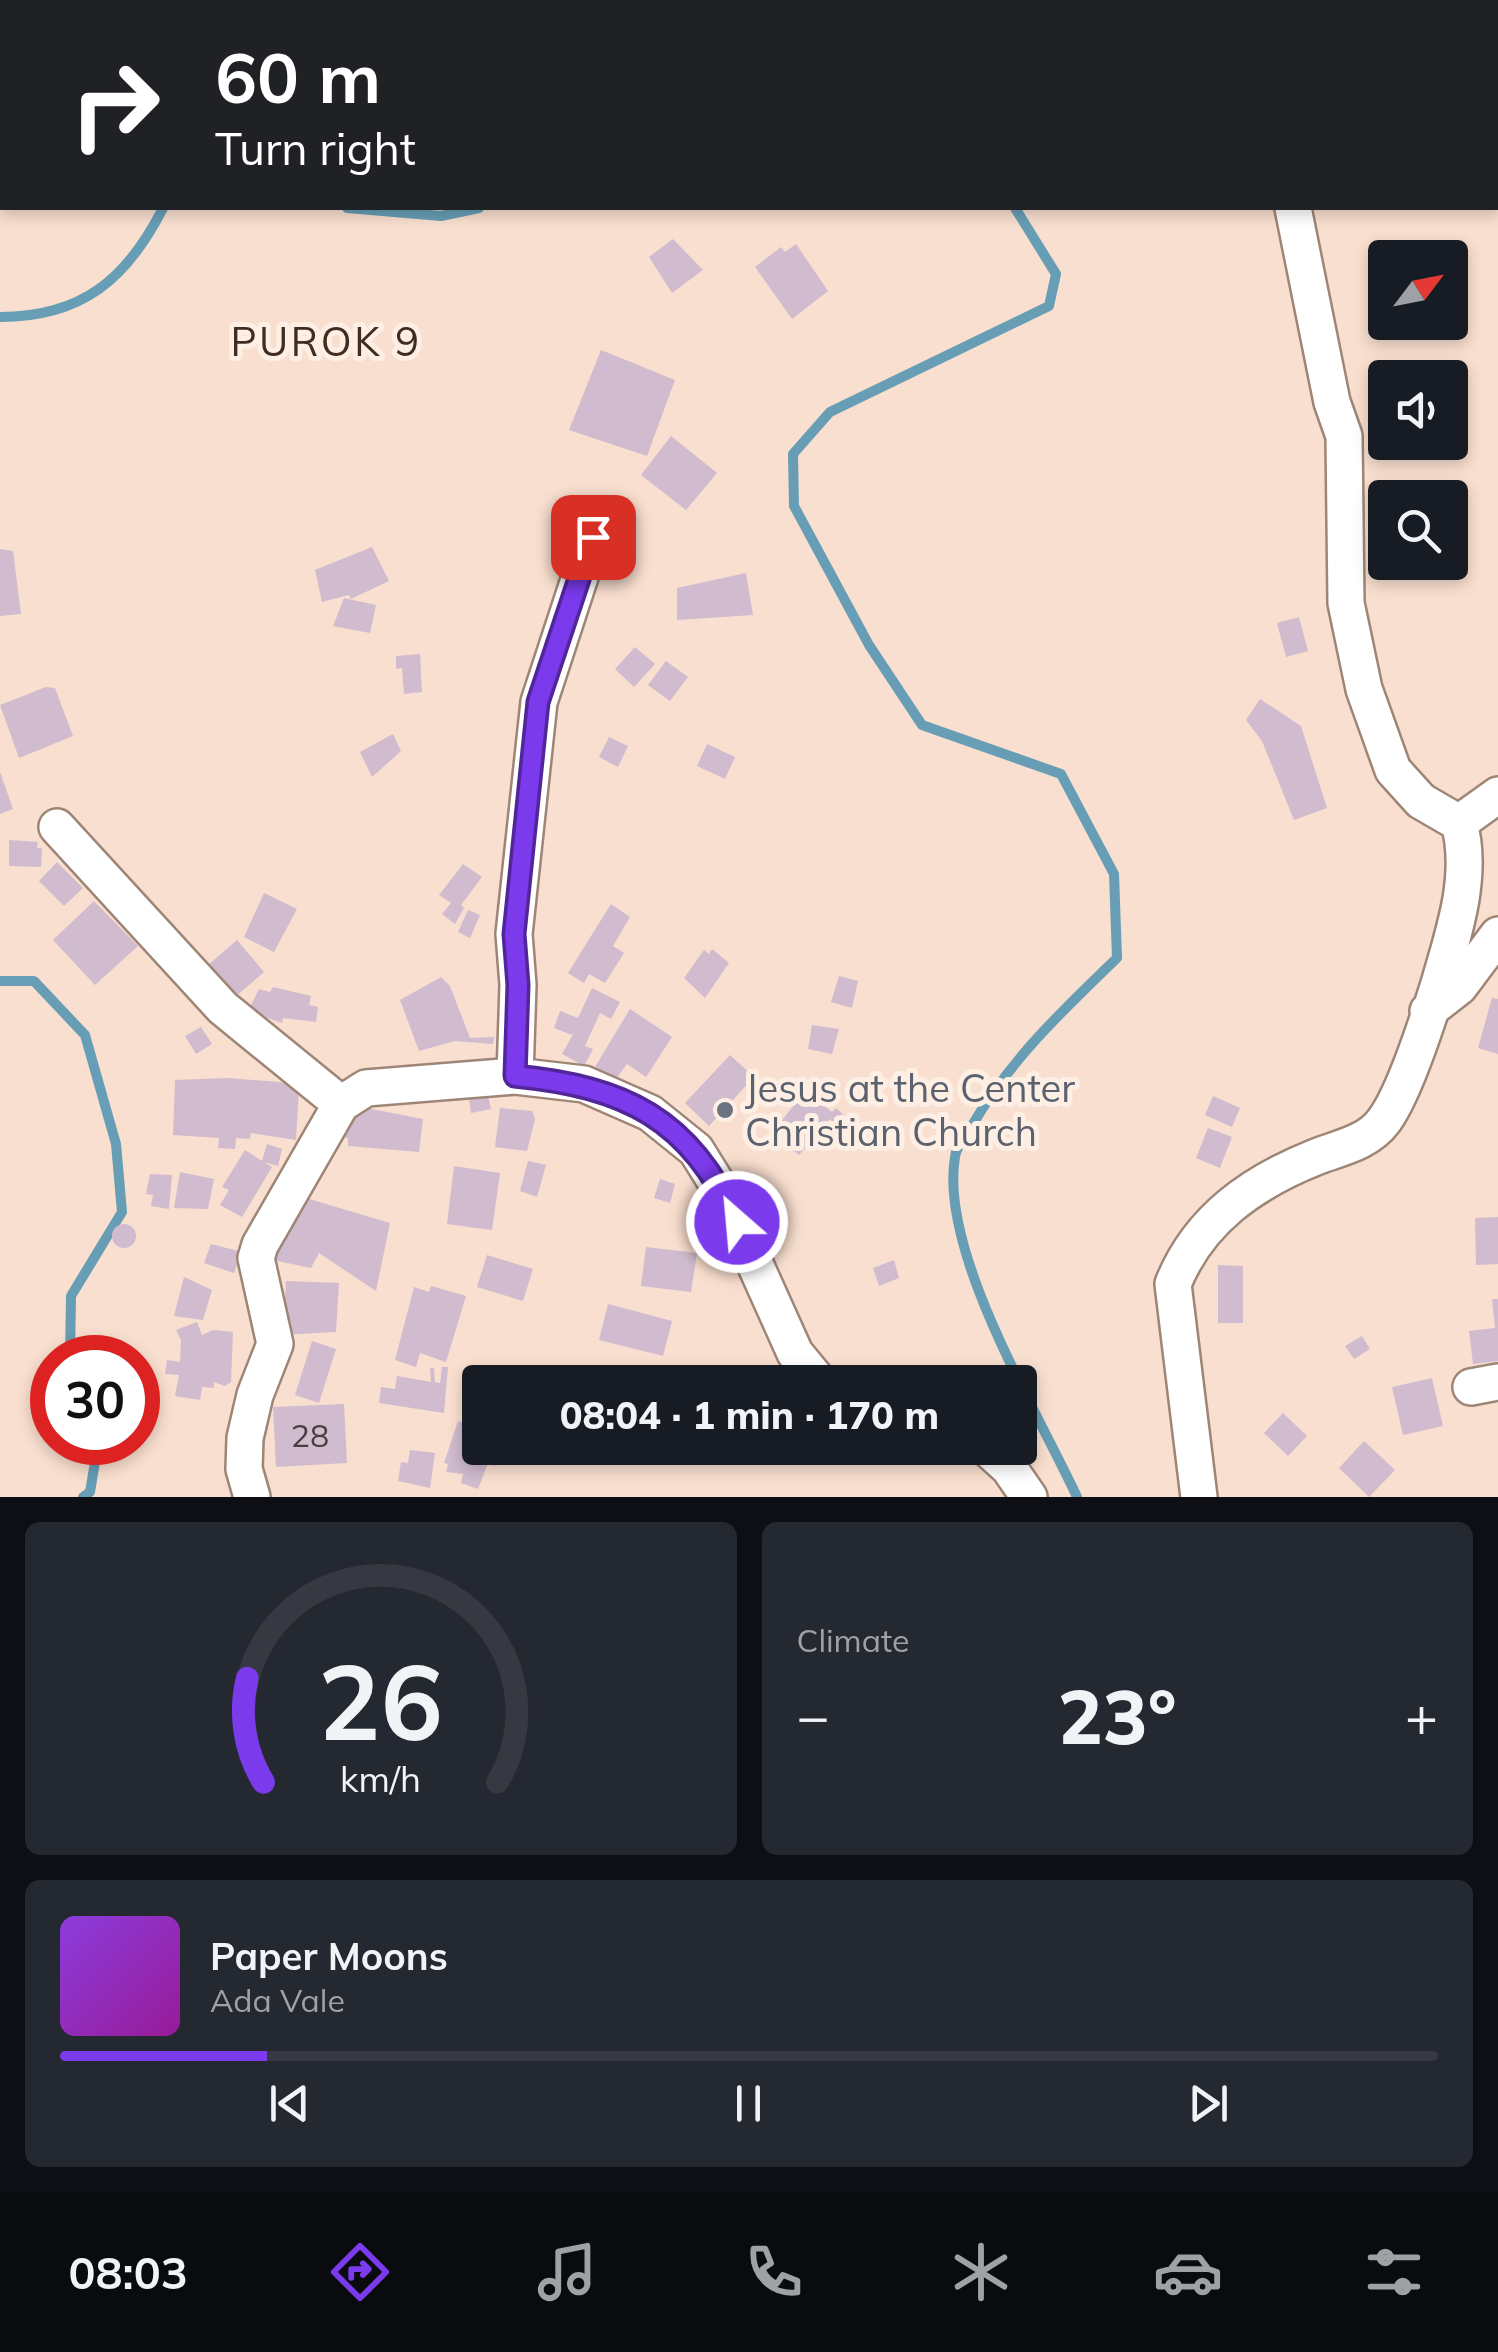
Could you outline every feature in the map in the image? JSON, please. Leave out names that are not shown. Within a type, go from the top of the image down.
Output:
[{"type":"street","points":[[1200,1497],[1173,1284],[1184,1256],[1199,1232],[1268,1176],[1358,1142],[1383,1123],[1410,1068],[1461,899],[1465,842],[1459,823],[1421,801],[1393,770],[1364,689],[1346,604],[1344,436],[1332,402],[1293,210]]},
{"type":"street","points":[[515,1076],[518,985],[514,934],[538,702],[593,537]]},
{"type":"street","points":[[1459,823],[1498,795]]},
{"type":"street","points":[[57,827],[224,1008],[341,1104]]},
{"type":"street","points":[[1428,1011],[1459,987],[1498,935]]},
{"type":"street","points":[[252,1497],[244,1469],[245,1438],[255,1395],[275,1344],[256,1258],[341,1104],[366,1088],[515,1076],[584,1084],[650,1113],[696,1150],[724,1195],[789,1341],[807,1365]]},
{"type":"street","points":[[1006,1465],[1029,1497]]},
{"type":"building","points":[[673,239],[703,270],[672,293],[649,257]]},
{"type":"building","points":[[796,244],[828,291],[792,319],[755,267],[781,247],[785,252]]},
{"type":"building","points":[[601,350],[675,380],[647,456],[569,430]]},
{"type":"building","points":[[671,436],[717,473],[686,510],[641,475]]},
{"type":"building","points":[[372,547],[389,581],[351,599],[349,595],[322,602],[315,570]]},
{"type":"building","points":[[0,549],[13,551],[21,614],[0,616]]},
{"type":"building","points":[[746,573],[753,615],[677,620],[677,588]]},
{"type":"building","points":[[344,598],[376,605],[370,633],[333,626]]},
{"type":"building","points":[[1299,617],[1308,651],[1286,657],[1277,623]]},
{"type":"building","points":[[635,647],[655,664],[634,687],[615,669]]},
{"type":"building","points":[[420,654],[422,692],[404,694],[402,668],[396,669],[396,656]]},
{"type":"building","points":[[666,661],[688,677],[670,701],[648,685]]},
{"type":"building","points":[[46,687],[55,688],[73,736],[19,758],[0,705]]},
{"type":"building","points":[[1260,699],[1301,726],[1327,808],[1294,820],[1262,741],[1246,720]]},
{"type":"building","points":[[393,734],[401,751],[372,777],[360,752]]},
{"type":"building","points":[[609,737],[628,746],[618,767],[599,757]]},
{"type":"building","points":[[707,744],[735,757],[725,779],[697,766]]},
{"type":"building","points":[[0,772],[13,809],[0,814]]},
{"type":"building","points":[[9,840],[38,842],[37,848],[42,848],[41,867],[9,866]]},
{"type":"building","points":[[57,862],[83,888],[64,906],[39,881]]},
{"type":"building","points":[[463,864],[482,877],[461,905],[464,908],[455,924],[442,914],[451,903],[439,895]]},
{"type":"building","points":[[264,893],[297,909],[274,952],[244,937]]},
{"type":"building","points":[[94,901],[138,946],[95,985],[53,940]]},
{"type":"building","points":[[611,904],[630,917],[613,946],[624,953],[605,983],[589,974],[584,983],[568,973]]},
{"type":"building","points":[[468,910],[480,915],[470,938],[458,932]]},
{"type":"building","points":[[237,940],[264,972],[227,1004],[200,972]]},
{"type":"building","points":[[712,949],[729,963],[705,998],[684,978],[704,950],[709,954]]},
{"type":"building","points":[[839,976],[858,981],[852,1008],[831,1002]]},
{"type":"building","points":[[441,977],[450,986],[470,1038],[494,1037],[493,1044],[455,1041],[419,1051],[400,1000]]},
{"type":"building","points":[[273,987],[311,996],[309,1005],[318,1007],[316,1022],[283,1018],[282,1023],[248,1011],[259,989],[270,992]]},
{"type":"building","points":[[592,988],[620,1002],[611,1019],[600,1013],[585,1046],[593,1049],[584,1066],[562,1054],[577,1027],[572,1035],[554,1028],[560,1011],[578,1018]]},
{"type":"building","points":[[1492,998],[1498,999],[1498,1054],[1478,1048]]},
{"type":"building","points":[[630,1009],[672,1037],[646,1077],[627,1064],[615,1080],[595,1067]]},
{"type":"building","points":[[812,1025],[839,1029],[832,1054],[808,1049]]},
{"type":"building","points":[[201,1027],[212,1044],[196,1054],[185,1036]]},
{"type":"building","points":[[730,1055],[754,1077],[709,1126],[685,1103]]},
{"type":"building","points":[[228,1078],[280,1082],[299,1089],[296,1140],[251,1133],[250,1139],[236,1138],[235,1149],[218,1148],[219,1138],[173,1135],[175,1080]]},
{"type":"building","points":[[805,1091],[832,1112],[836,1108],[845,1116],[837,1125],[830,1119],[799,1155],[772,1133]]},
{"type":"building","points":[[488,1096],[491,1109],[471,1113],[469,1099]]},
{"type":"building","points":[[1213,1096],[1240,1108],[1232,1127],[1205,1115]]},
{"type":"building","points":[[351,1105],[423,1119],[419,1152],[348,1146],[348,1138],[336,1137]]},
{"type":"building","points":[[500,1108],[532,1111],[535,1119],[527,1151],[495,1147]]},
{"type":"building","points":[[1208,1128],[1232,1137],[1220,1168],[1196,1158]]},
{"type":"building","points":[[267,1144],[282,1149],[278,1166],[264,1162],[272,1167],[242,1217],[220,1205],[229,1190],[222,1187],[245,1150],[262,1161]]},
{"type":"building","points":[[528,1161],[546,1165],[537,1197],[520,1191]]},
{"type":"building","points":[[454,1166],[500,1173],[492,1230],[447,1224]]},
{"type":"building","points":[[180,1172],[214,1179],[208,1209],[174,1208]]},
{"type":"building","points":[[150,1174],[172,1175],[169,1209],[151,1206],[153,1195],[146,1194]]},
{"type":"building","points":[[660,1179],[675,1184],[670,1203],[654,1198]]},
{"type":"building","points":[[306,1198],[390,1223],[376,1291],[319,1253],[311,1268],[263,1258]]},
{"type":"building","points":[[1498,1217],[1498,1264],[1476,1265],[1475,1218]]},
{"type":"building","points":[[124,1224],[136,1236],[124,1248],[112,1236]]},
{"type":"building","points":[[211,1244],[242,1252],[234,1273],[204,1263]]},
{"type":"building","points":[[646,1247],[697,1253],[691,1292],[641,1286]]},
{"type":"building","points":[[487,1255],[533,1269],[523,1301],[477,1287]]},
{"type":"building","points":[[894,1260],[899,1278],[879,1286],[873,1268]]},
{"type":"building","points":[[1218,1265],[1243,1266],[1243,1323],[1218,1323]]},
{"type":"building","points":[[184,1277],[212,1290],[203,1320],[174,1316]]},
{"type":"building","points":[[286,1281],[339,1283],[336,1332],[283,1335]]},
{"type":"building","points":[[431,1286],[466,1296],[446,1362],[420,1353],[416,1367],[395,1360],[414,1287],[429,1292]]},
{"type":"building","points":[[1492,1299],[1498,1299],[1498,1361],[1473,1364],[1469,1331],[1495,1328]]},
{"type":"building","points":[[608,1304],[672,1321],[663,1356],[599,1340]]},
{"type":"building","points":[[197,1322],[202,1335],[213,1330],[233,1332],[231,1382],[225,1386],[214,1382],[214,1388],[202,1387],[200,1400],[175,1396],[179,1375],[165,1374],[167,1360],[180,1362],[181,1340],[176,1330]]},
{"type":"building","points":[[1362,1336],[1370,1349],[1354,1359],[1345,1346]]},
{"type":"building","points":[[312,1341],[336,1349],[319,1403],[295,1395]]},
{"type":"building","points":[[442,1367],[448,1367],[444,1413],[379,1403],[381,1387],[395,1389],[397,1376],[431,1382],[430,1368],[434,1368],[435,1382],[440,1383]]},
{"type":"building","points":[[1432,1378],[1443,1426],[1403,1435],[1392,1387]]},
{"type":"building","points":[[344,1404],[347,1463],[276,1467],[273,1407]]},
{"type":"building","points":[[1283,1413],[1307,1436],[1288,1456],[1264,1433]]},
{"type":"building","points":[[458,1421],[462,1422],[462,1465],[487,1465],[478,1489],[461,1483],[463,1474],[446,1472],[448,1464],[444,1463]]},
{"type":"building","points":[[1364,1441],[1395,1470],[1369,1497],[1339,1468]]},
{"type":"building","points":[[410,1450],[435,1453],[430,1488],[398,1481],[401,1462],[408,1463]]},
{"type":"waterway","points":[[0,317],[55,310],[99,289],[134,255],[162,210]]},
{"type":"waterway","points":[[370,210],[441,216],[470,210]]},
{"type":"waterway","points":[[1016,210],[1056,274],[1049,306],[830,412],[793,454],[794,506],[869,645],[922,725],[1061,774],[1114,874],[1117,958],[1021,1057],[988,1101],[955,1157],[954,1195],[976,1283],[1077,1497]]},
{"type":"waterway","points":[[0,981],[34,981],[85,1035],[116,1144],[122,1212],[71,1296],[70,1335]]},
{"type":"waterway","points":[[83,1497],[90,1492],[94,1465]]},
{"type":"place","name":"Jesus at the Center Christian Church","points":[[725,1110]]},
{"type":"district","name":"PUROK 9","points":[[326,341]]},
{"type":"route","points":[[593,537],[538,702],[514,934],[518,985],[515,1076],[584,1084],[650,1113],[696,1150],[737,1222]]}]
